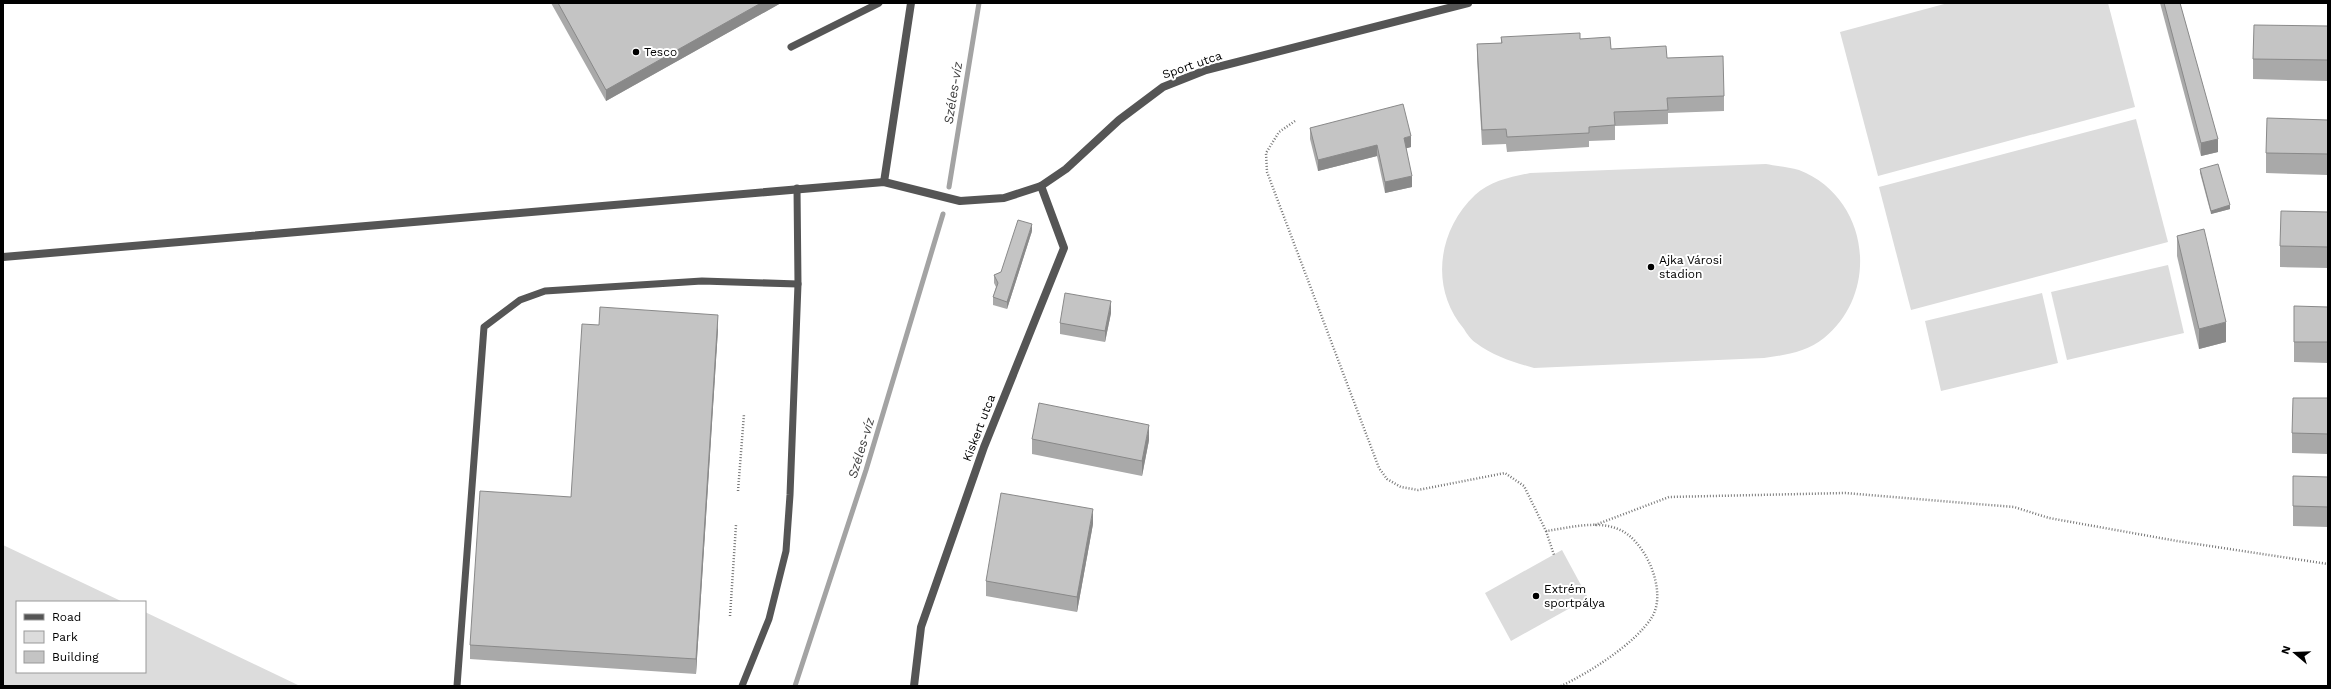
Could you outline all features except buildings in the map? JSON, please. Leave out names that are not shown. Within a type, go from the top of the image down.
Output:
[{"type":"street","points":[[884,182],[911,3]]},
{"type":"street","name":"Sport utca","points":[[3,257],[797,188],[884,182],[960,201],[1004,198],[1041,186],[1066,169],[1119,120],[1163,88],[1206,70],[1468,3]]},
{"type":"street","name":"Kiskert utca","points":[[914,686],[921,627],[984,447],[1064,248],[1041,186]]},
{"type":"lane","points":[[791,47],[879,3]]},
{"type":"lane","points":[[742,686],[769,619],[786,551],[790,495],[798,284],[797,188]]},
{"type":"lane","points":[[457,686],[484,327],[520,300],[545,291],[702,281],[798,284]]},
{"type":"path","points":[[1295,121],[1279,132],[1266,153],[1267,172],[1379,468],[1387,480],[1402,487],[1418,490],[1505,473],[1524,486],[1546,531],[1554,554]]},
{"type":"path","points":[[738,491],[744,414]]},
{"type":"path","points":[[1546,531],[1594,525],[1669,497],[1845,493],[2014,507],[2057,520],[2177,541],[2328,564]]},
{"type":"path","points":[[730,616],[736,525]]},
{"type":"path","points":[[1561,686],[1584,675],[1631,640],[1653,616],[1658,594],[1652,566],[1636,543],[1618,529],[1594,525]]},
{"type":"green space","points":[[1948,3],[2108,3],[2135,107],[1878,176],[1840,32]]},
{"type":"green space","points":[[2136,119],[2168,242],[1911,310],[1879,187]]},
{"type":"green space","name":"Ajka Városi stadion","points":[[1766,164],[1799,170],[1823,183],[1840,201],[1853,223],[1859,247],[1860,272],[1854,296],[1842,319],[1824,338],[1810,347],[1788,354],[1764,358],[1534,368],[1489,352],[1474,342],[1453,313],[1446,296],[1443,279],[1442,260],[1446,243],[1452,226],[1462,209],[1475,195],[1487,186],[1508,178],[1530,173]]},
{"type":"green space","points":[[2168,265],[2184,333],[2067,360],[2051,292]]},
{"type":"green space","points":[[2042,293],[2058,363],[1941,391],[1925,321]]},
{"type":"green space","points":[[3,545],[121,601],[16,601],[16,673],[146,673],[146,612],[300,686],[3,686]]},
{"type":"green space","name":"Extrém sportpálya","points":[[1562,550],[1588,598],[1511,641],[1485,593]]},
{"type":"waterway","name":"Széles-víz","points":[[949,187],[979,3]]},
{"type":"waterway","name":"Széles-víz","points":[[795,686],[866,470],[943,214]]},
{"type":"place","name":"Tesco","points":[[636,52]]},
{"type":"place","name":"Ajka Városi stadion","points":[[1651,267]]},
{"type":"place","name":"Extrém sportpálya","points":[[1536,596]]}]
